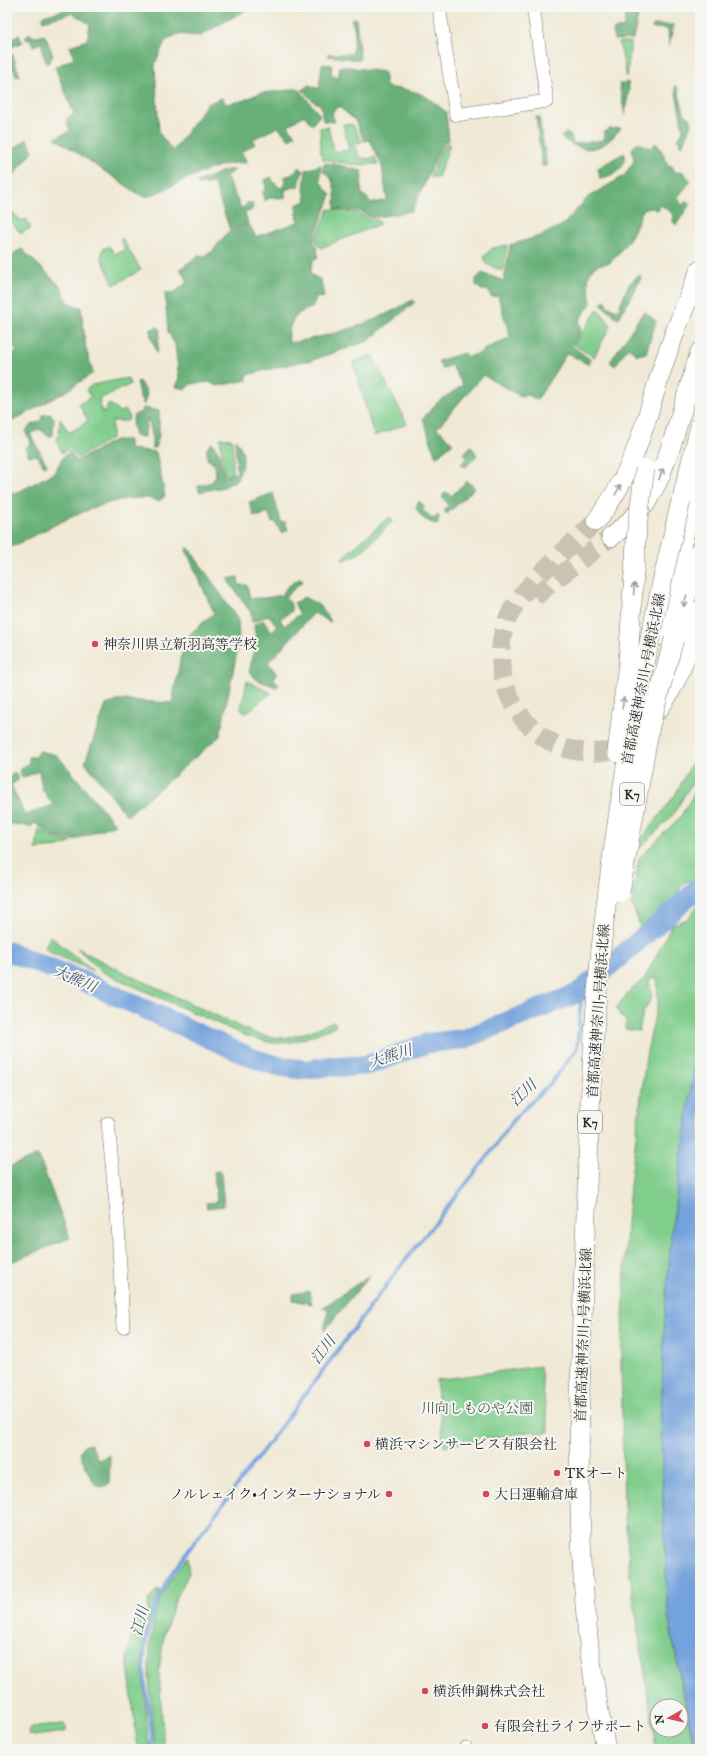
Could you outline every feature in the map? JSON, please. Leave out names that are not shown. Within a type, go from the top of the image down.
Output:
[{"type":"highway","points":[[605,951],[609,821],[628,662],[637,527],[645,469],[652,434],[700,271]]},
{"type":"highway","points":[[596,521],[609,505],[620,487],[641,440],[662,371],[700,271]]},
{"type":"highway","points":[[611,537],[629,522],[646,503],[659,479],[676,431],[700,352]]},
{"type":"highway","name":"首都高速神奈川7号横浜北線","points":[[606,1749],[588,1638],[582,1564],[580,1491],[580,1395],[592,1075],[614,850],[635,720],[656,609],[700,426]]},
{"type":"highway","name":"首都高速神奈川7号横浜北線","points":[[667,638],[681,547],[700,476]]},
{"type":"highway","points":[[605,951],[667,638],[700,550]]},
{"type":"highway","points":[[700,610],[682,667],[670,694],[662,707],[652,718],[614,745],[631,745],[646,737],[659,727],[669,715],[685,690],[700,650]]},
{"type":"highway","name":"首都高速神奈川7号横浜北線","points":[[605,951],[597,1074],[585,1397],[584,1490],[587,1564],[593,1638],[610,1749]]},
{"type":"street","points":[[439,7],[456,115],[547,101],[533,7]]},
{"type":"street","points":[[108,1123],[118,1225],[123,1327]]},
{"type":"green space","points":[[74,7],[251,7],[200,36],[178,34],[165,41],[155,64],[159,133],[173,151],[207,104],[222,98],[226,104],[242,101],[260,93],[298,88],[320,115],[312,125],[304,115],[288,126],[295,135],[289,140],[278,127],[253,139],[255,144],[241,152],[248,163],[224,165],[199,173],[152,195],[143,197],[55,138],[70,131],[66,119],[74,114],[55,67],[74,58],[70,46],[87,40],[90,24],[72,13],[43,21],[43,16]]},
{"type":"green space","points":[[275,7],[304,7],[302,14]]},
{"type":"green space","points":[[605,7],[640,7],[633,39],[614,40],[613,30],[624,27],[625,16],[621,9],[606,14]]},
{"type":"green space","points":[[356,18],[360,60],[328,56],[328,54],[352,54],[355,30],[351,19]]},
{"type":"green space","points":[[653,25],[674,25],[669,46],[668,29],[652,28]]},
{"type":"green space","points":[[29,33],[34,37],[44,35],[46,37],[53,56],[47,64],[43,54],[42,43],[33,46],[31,40],[25,39]]},
{"type":"green space","points":[[19,35],[22,42],[10,48],[20,76],[16,77],[7,54],[7,40]]},
{"type":"green space","points":[[619,42],[631,42],[627,77]]},
{"type":"green space","points":[[322,64],[332,65],[331,74],[338,79],[340,66],[384,72],[386,87],[419,93],[446,112],[449,141],[443,142],[412,211],[372,218],[359,211],[335,209],[333,183],[328,175],[323,171],[324,163],[335,164],[362,171],[361,192],[372,203],[387,200],[382,166],[370,140],[364,141],[355,120],[338,106],[332,113],[335,122],[323,121],[321,105],[313,101],[302,90],[309,85],[319,89]]},
{"type":"green space","points":[[628,82],[629,89],[625,116],[619,84]]},
{"type":"green space","points":[[675,86],[677,86],[684,113],[692,121],[682,147],[678,139],[683,131]]},
{"type":"green space","points":[[536,117],[539,117],[547,166],[542,166]]},
{"type":"green space","points":[[343,124],[353,125],[362,142],[355,143],[359,157],[368,159],[375,157],[378,164],[355,165],[323,159],[321,153],[320,128],[328,127],[334,152],[349,150]]},
{"type":"green space","points":[[621,128],[607,142],[593,148],[586,149],[578,147],[561,137],[566,133],[571,135],[573,144],[604,140],[604,132],[608,131],[608,129]]},
{"type":"green space","points":[[27,139],[33,151],[14,175],[7,171],[7,154]]},
{"type":"green space","points":[[638,142],[650,148],[656,143],[661,149],[668,165],[672,166],[676,173],[682,171],[691,181],[678,197],[682,206],[686,201],[690,204],[676,225],[673,222],[672,213],[661,205],[658,210],[652,208],[644,209],[631,236],[610,263],[601,264],[591,271],[588,281],[591,303],[579,321],[581,331],[572,346],[591,360],[589,365],[567,353],[537,400],[528,395],[520,396],[483,375],[437,428],[453,443],[436,457],[423,418],[439,401],[463,385],[451,365],[442,369],[438,361],[464,353],[467,357],[480,353],[483,350],[510,337],[498,296],[491,297],[488,290],[481,290],[476,285],[476,279],[482,273],[504,281],[510,245],[540,236],[564,224],[588,197],[624,176],[634,161],[632,149]]},
{"type":"green space","points":[[444,144],[450,144],[438,178],[430,177]]},
{"type":"green space","points":[[624,153],[625,159],[622,167],[610,176],[600,179],[598,168]]},
{"type":"green space","points":[[321,165],[320,181],[331,195],[313,241],[317,246],[318,257],[313,260],[310,274],[321,280],[324,297],[316,298],[312,308],[296,316],[289,330],[289,343],[353,328],[383,316],[412,300],[415,302],[368,341],[310,361],[303,361],[247,375],[247,380],[217,386],[209,382],[191,384],[186,389],[176,387],[179,380],[175,344],[168,332],[165,293],[175,292],[188,281],[180,269],[199,255],[201,257],[212,252],[227,233],[249,224],[256,237],[298,222],[296,205],[306,201],[304,188],[306,170]]},
{"type":"green space","points":[[299,167],[304,171],[299,180],[299,186],[285,190],[285,199],[272,197],[264,201],[263,192],[266,188],[265,180],[271,177],[280,188],[285,186],[284,177],[291,175]]},
{"type":"green space","points":[[226,170],[235,170],[226,176],[241,208],[248,202],[253,204],[252,210],[245,213],[248,223],[230,230],[214,183],[198,185],[197,182]]},
{"type":"green space","points":[[329,209],[358,213],[371,220],[378,220],[380,224],[321,248],[315,240]]},
{"type":"green space","points":[[10,211],[22,221],[26,219],[31,228],[21,233],[7,218]]},
{"type":"green space","points":[[122,238],[141,270],[114,285],[101,257],[103,249],[109,246],[115,254],[125,250],[120,239]]},
{"type":"green space","points":[[507,245],[503,271],[486,264],[484,256],[493,248]]},
{"type":"green space","points":[[22,249],[61,287],[68,303],[81,307],[86,349],[93,373],[65,392],[7,424],[7,355],[17,352],[7,335],[7,257]]},
{"type":"green space","points":[[639,275],[641,278],[619,318],[614,317],[613,313],[601,304],[604,300],[607,302],[607,306],[618,310],[629,284]]},
{"type":"green space","points":[[598,309],[611,325],[594,357],[574,345]]},
{"type":"green space","points":[[644,311],[656,321],[646,353],[637,355],[628,347],[615,366],[610,362]]},
{"type":"green space","points":[[157,327],[160,329],[157,353],[150,330]]},
{"type":"green space","points":[[372,355],[407,424],[374,436],[353,362]]},
{"type":"green space","points":[[127,378],[131,384],[99,399],[102,412],[106,412],[107,406],[110,404],[119,412],[126,410],[129,416],[128,421],[112,421],[112,438],[77,458],[70,448],[62,453],[56,440],[59,433],[60,418],[69,433],[88,421],[79,404],[91,397],[86,390],[92,385]]},
{"type":"green space","points":[[139,381],[147,393],[144,405],[139,397],[137,382]]},
{"type":"green space","points":[[143,408],[159,411],[159,435],[156,448],[152,448],[152,435],[148,417],[144,437],[135,436],[132,424],[134,415],[141,412]]},
{"type":"green space","points":[[51,414],[54,418],[53,435],[49,437],[40,429],[30,434],[47,465],[44,466],[37,455],[29,456],[25,448],[31,443],[25,431],[33,424],[41,421],[42,415]]},
{"type":"green space","points":[[220,438],[232,439],[233,473],[224,475]]},
{"type":"green space","points":[[235,439],[243,454],[243,464],[237,480],[224,487],[199,492],[198,486],[212,482],[216,475],[215,465],[207,459],[207,448],[212,443],[219,452],[223,477],[237,473]]},
{"type":"green space","points":[[115,440],[129,440],[129,449],[156,452],[165,496],[159,501],[146,498],[128,499],[92,509],[56,524],[7,549],[7,487],[14,494],[54,473],[63,457],[70,451],[76,461]]},
{"type":"green space","points":[[471,446],[477,455],[465,468],[461,464],[467,458],[464,453]]},
{"type":"green space","points":[[467,481],[475,488],[447,514],[444,511],[448,505],[442,496],[446,492],[451,496]]},
{"type":"green space","points":[[273,493],[281,522],[285,522],[288,530],[281,533],[275,521],[272,522],[268,512],[260,516],[254,516],[249,502]]},
{"type":"green space","points":[[419,501],[425,507],[422,510],[434,519],[438,515],[439,519],[437,525],[422,517],[416,507]]},
{"type":"green space","points":[[389,517],[393,521],[360,553],[344,560],[341,559]]},
{"type":"green space","points":[[188,547],[238,619],[239,642],[220,736],[127,816],[85,762],[106,705],[120,700],[172,703],[181,656],[189,635],[214,613],[186,550]]},
{"type":"green space","points":[[238,577],[239,585],[247,585],[250,598],[265,598],[282,595],[287,587],[300,578],[303,581],[285,597],[290,602],[292,611],[280,619],[284,626],[300,614],[294,603],[304,597],[320,606],[331,621],[330,622],[314,613],[268,663],[277,674],[273,678],[279,685],[276,687],[257,680],[249,672],[256,641],[254,625],[263,620],[272,631],[277,626],[269,615],[252,622],[251,613],[227,579]]},
{"type":"green space","points":[[247,681],[271,693],[246,713],[243,712],[241,708]]},
{"type":"green space","points":[[700,747],[700,766],[692,783],[672,816],[640,848],[640,841],[675,795]]},
{"type":"green space","points":[[39,751],[57,755],[115,824],[74,840],[53,836],[35,823],[30,827],[7,823],[7,778],[15,772],[18,780],[11,785],[25,815],[53,805],[42,789],[39,771],[22,778],[19,770],[29,763],[29,757],[35,757]]},
{"type":"green space","points":[[700,783],[700,871],[693,882],[688,881],[682,884],[672,905],[657,914],[642,932],[632,904],[639,858],[681,816]]},
{"type":"green space","points":[[39,829],[52,837],[72,842],[59,847],[36,849]]},
{"type":"green space","points":[[700,902],[700,1018],[661,1412],[668,1615],[684,1698],[649,1698],[649,1702],[630,1574],[624,1505],[621,1366],[630,1186],[646,1056],[658,1001],[657,977],[649,979],[652,998],[643,1012],[639,1031],[625,1029],[626,1020],[621,1016],[616,1008],[631,989],[643,981],[672,925],[689,918]]},
{"type":"green space","points":[[50,936],[93,971],[49,952],[45,948]]},
{"type":"green space","points":[[77,948],[111,966],[251,1032],[264,1036],[294,1036],[303,1034],[334,1021],[336,1026],[303,1039],[283,1043],[269,1042],[246,1036],[102,972]]},
{"type":"green space","points":[[38,1155],[70,1238],[7,1264],[7,1168]]},
{"type":"green space","points":[[218,1171],[221,1173],[224,1206],[207,1208],[206,1203],[217,1202],[214,1172]]},
{"type":"green space","points":[[370,1275],[324,1331],[328,1310],[322,1308]]},
{"type":"green space","points":[[309,1291],[312,1304],[293,1300],[293,1294]]},
{"type":"green space","name":"川向しものや公園","points":[[540,1366],[549,1432],[536,1434],[536,1431],[444,1446],[436,1380]]},
{"type":"green space","points":[[91,1444],[98,1460],[110,1455],[109,1483],[104,1487],[99,1486],[91,1478],[80,1454],[83,1446]]},
{"type":"green space","points":[[187,1557],[189,1573],[175,1601],[164,1635],[159,1671],[164,1749],[155,1749],[149,1671],[151,1633],[162,1595]]},
{"type":"green space","points":[[157,1589],[160,1590],[147,1625],[142,1660],[149,1749],[138,1749],[127,1656],[135,1620],[146,1618],[149,1600]]},
{"type":"green space","points":[[689,1723],[694,1749],[656,1749],[654,1738],[689,1738]]},
{"type":"green space","points":[[64,1725],[67,1730],[65,1732],[34,1736],[29,1735],[28,1730],[32,1727]]},
{"type":"water","points":[[700,1018],[700,1749],[695,1749],[689,1719],[689,1698],[685,1698],[668,1615],[661,1412],[664,1329],[671,1235]]},
{"type":"waterway","name":"大熊川","points":[[7,951],[83,981],[252,1058],[278,1066],[305,1070],[330,1066],[340,1067],[367,1065],[428,1043],[464,1039],[578,993],[700,886]]},
{"type":"waterway","name":"江川","points":[[151,1749],[152,1738],[144,1670],[145,1649],[149,1626],[153,1614],[173,1571],[403,1263],[488,1156],[515,1118],[551,1083],[577,1048],[581,1001],[578,993]]},
{"type":"tunnel","points":[[596,521],[534,581],[514,607],[507,620],[502,640],[501,660],[504,679],[510,698],[520,715],[533,729],[549,741],[568,749],[591,752],[614,751]]},
{"type":"tunnel","points":[[535,597],[552,582],[611,537]]},
{"type":"place","name":"神奈川県立新羽高等学校","points":[[95,644]]},
{"type":"place","name":"横浜マシンサービス有限会社","points":[[367,1444]]},
{"type":"place","name":"TKオート","points":[[557,1473]]},
{"type":"place","name":"ノルレェイク•インターナショナル","points":[[389,1494]]},
{"type":"place","name":"大日運輸倉庫","points":[[486,1494]]},
{"type":"place","name":"横浜伸鋼株式会社","points":[[425,1691]]},
{"type":"place","name":"有限会社ライフサポート","points":[[485,1726]]}]
